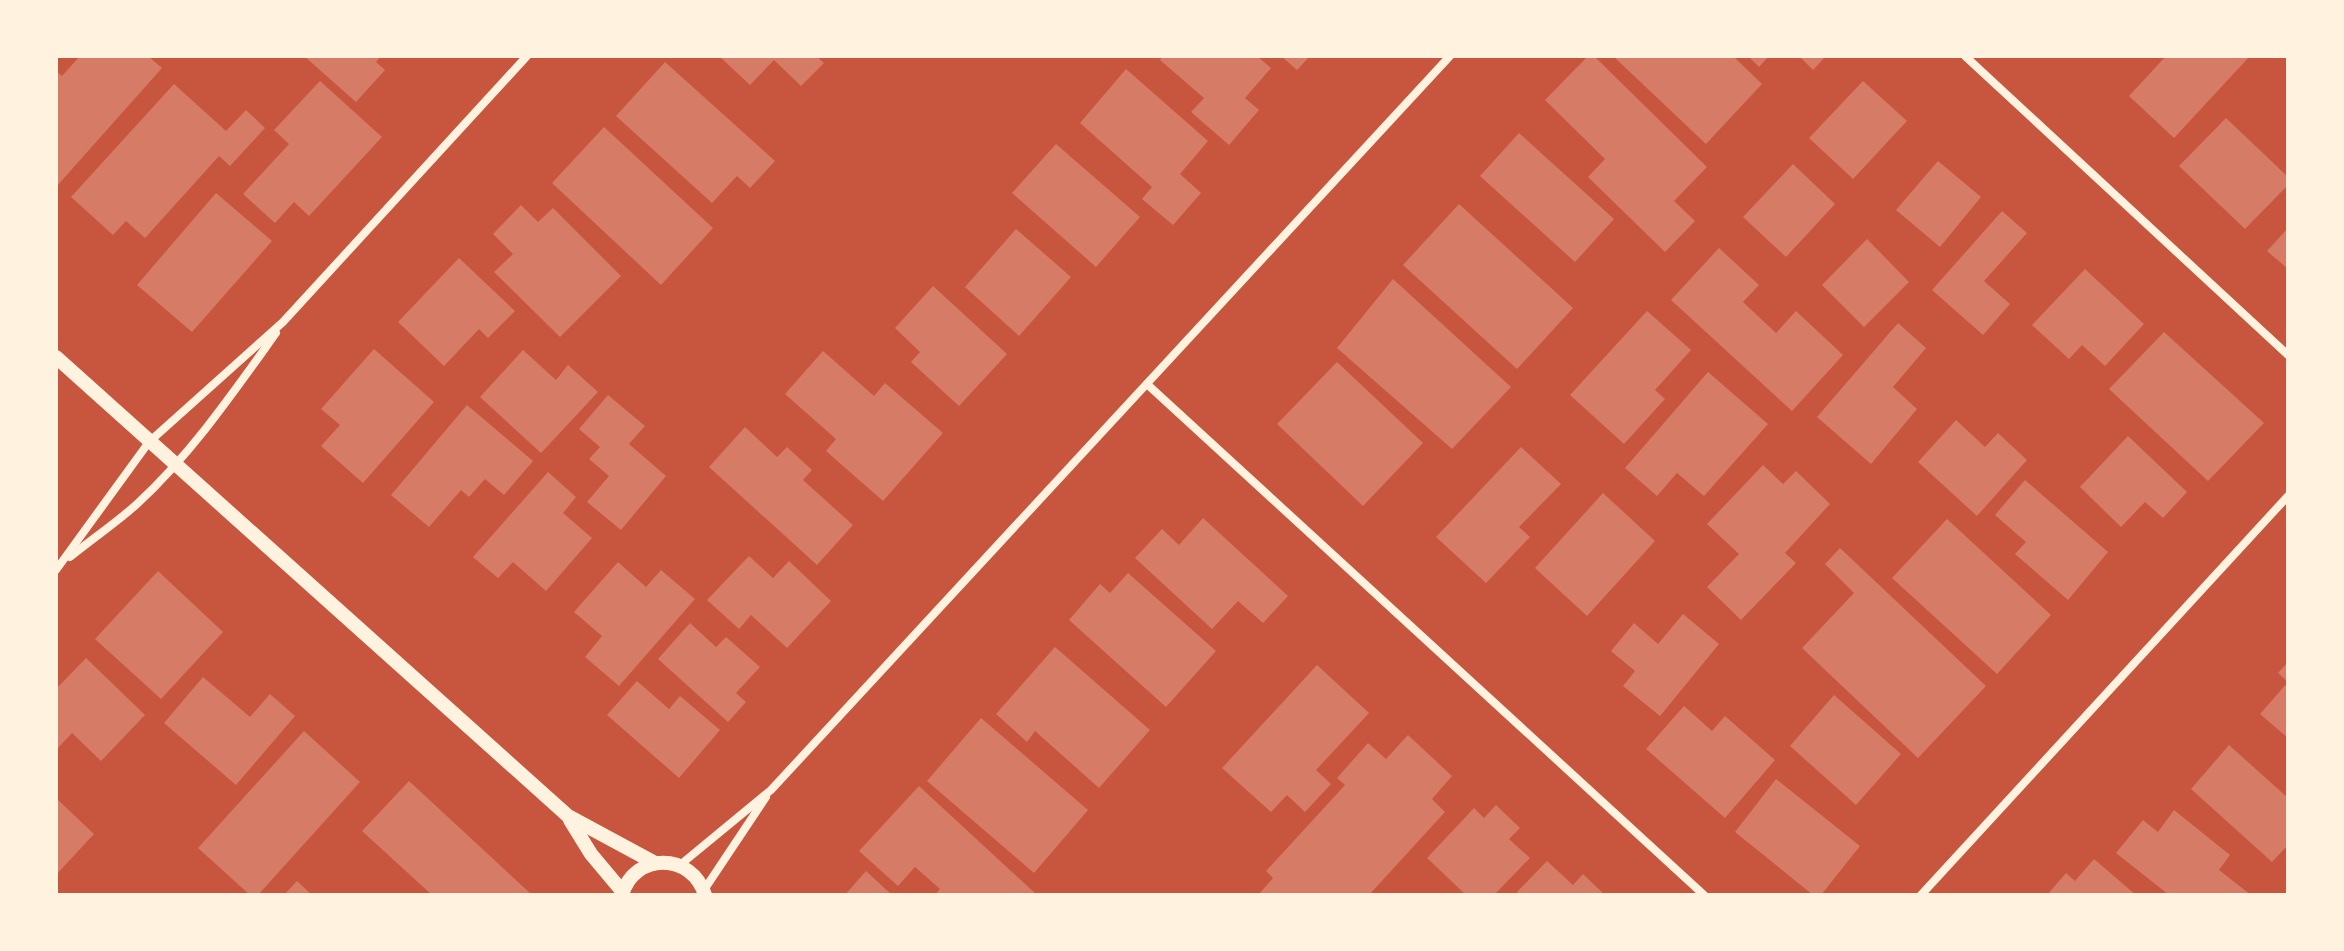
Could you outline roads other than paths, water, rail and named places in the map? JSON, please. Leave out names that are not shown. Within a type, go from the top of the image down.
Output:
[{"type":"street","points":[[56,570],[114,485],[149,442],[283,322],[527,56]]},
{"type":"street","points":[[680,865],[771,790],[1450,56]]},
{"type":"street","points":[[1965,56],[2288,355]]},
{"type":"street","points":[[64,561],[137,504],[174,465],[218,415],[283,322]]},
{"type":"street","points":[[56,357],[568,816],[655,863],[680,865],[690,871],[704,892],[771,790]]},
{"type":"street","points":[[1148,385],[1704,895]]},
{"type":"street","points":[[1921,895],[2288,496]]},
{"type":"street","points":[[568,816],[591,854],[622,893],[635,873],[655,863]]}]
